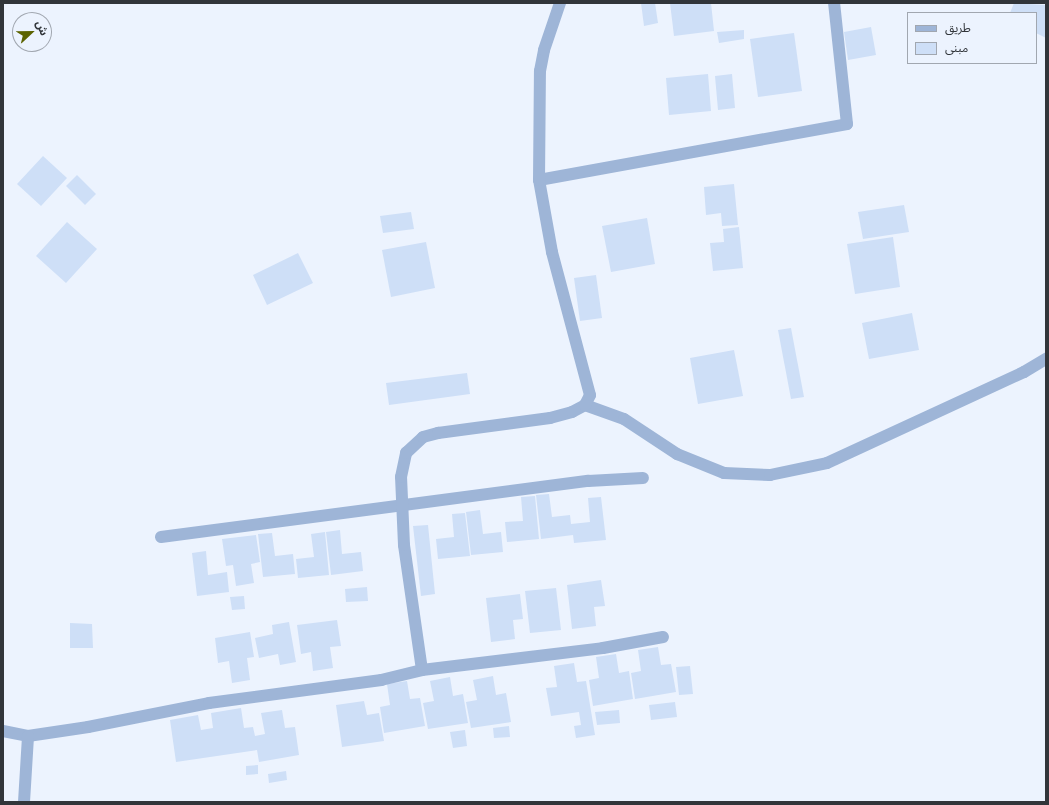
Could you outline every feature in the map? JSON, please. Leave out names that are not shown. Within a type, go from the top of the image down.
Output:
[{"type":"street","points":[[560,3],[544,50],[540,71],[539,180],[552,252],[588,382],[590,395],[585,405]]},
{"type":"street","points":[[539,180],[848,124],[834,3]]},
{"type":"street","points":[[422,670],[404,545],[404,503],[401,477],[403,460],[406,453],[423,437],[550,418],[585,405],[624,419],[677,454],[724,473],[770,475],[827,463],[1024,372],[1046,359]]},
{"type":"street","points":[[161,537],[404,503],[588,481],[642,478]]},
{"type":"street","points":[[3,731],[28,736],[88,727],[209,703],[381,680],[422,670],[603,648],[663,637]]},
{"type":"street","points":[[24,802],[28,736]]},
{"type":"building","points":[[641,3],[655,3],[658,23],[644,26]]},
{"type":"building","points":[[670,3],[711,3],[714,31],[674,36]]},
{"type":"building","points":[[1014,3],[1046,5],[1046,38],[1037,34],[1037,12],[1010,12]]},
{"type":"building","points":[[871,27],[876,55],[848,60],[844,32]]},
{"type":"building","points":[[744,30],[744,39],[719,43],[717,32]]},
{"type":"building","points":[[794,33],[802,91],[758,97],[750,39]]},
{"type":"building","points":[[708,74],[711,111],[669,115],[666,78]]},
{"type":"building","points":[[732,74],[735,108],[718,110],[715,76]]},
{"type":"building","points":[[43,156],[67,178],[41,206],[17,184]]},
{"type":"building","points":[[77,175],[96,194],[85,205],[66,186]]},
{"type":"building","points":[[734,184],[738,225],[722,226],[721,213],[706,215],[704,187]]},
{"type":"building","points":[[904,205],[909,232],[863,239],[858,212]]},
{"type":"building","points":[[411,212],[414,229],[383,233],[380,216]]},
{"type":"building","points":[[647,218],[655,264],[611,272],[602,226]]},
{"type":"building","points":[[67,222],[97,249],[66,283],[36,256]]},
{"type":"building","points":[[739,227],[743,268],[713,271],[710,243],[724,242],[723,229]]},
{"type":"building","points":[[893,237],[900,287],[855,294],[847,244]]},
{"type":"building","points":[[426,242],[435,288],[391,297],[382,250]]},
{"type":"building","points":[[298,253],[313,283],[267,305],[253,275]]},
{"type":"building","points":[[596,275],[602,318],[580,321],[574,278]]},
{"type":"building","points":[[912,313],[919,350],[869,359],[862,323]]},
{"type":"building","points":[[791,328],[804,397],[791,399],[778,330]]},
{"type":"building","points":[[734,350],[743,396],[698,404],[690,358]]},
{"type":"building","points":[[467,373],[470,394],[389,405],[386,383]]},
{"type":"building","points":[[549,494],[552,517],[570,515],[571,524],[590,522],[588,498],[601,497],[606,540],[574,543],[573,535],[541,539],[536,495]]},
{"type":"building","points":[[535,496],[539,539],[507,542],[505,522],[523,521],[521,497]]},
{"type":"building","points":[[480,510],[483,534],[501,532],[503,552],[471,555],[466,512]]},
{"type":"building","points":[[465,513],[470,556],[438,559],[436,539],[454,537],[452,514]]},
{"type":"building","points":[[428,525],[435,594],[421,596],[413,526]]},
{"type":"building","points":[[340,530],[342,554],[361,552],[363,571],[331,575],[326,532]]},
{"type":"building","points":[[325,532],[329,575],[298,578],[296,559],[314,557],[311,534]]},
{"type":"building","points":[[272,533],[275,556],[293,554],[295,574],[263,577],[258,534]]},
{"type":"building","points":[[256,535],[260,562],[251,564],[254,583],[236,586],[233,565],[226,566],[222,539]]},
{"type":"building","points":[[206,551],[208,575],[227,572],[229,592],[197,596],[192,553]]},
{"type":"building","points":[[601,580],[605,606],[594,607],[596,626],[572,629],[567,585]]},
{"type":"building","points":[[367,587],[368,601],[346,602],[345,589]]},
{"type":"building","points":[[556,588],[561,630],[530,633],[525,591]]},
{"type":"building","points":[[520,594],[523,619],[513,620],[515,639],[491,642],[486,598]]},
{"type":"building","points":[[244,596],[245,609],[232,610],[230,597]]},
{"type":"building","points":[[337,620],[341,646],[330,647],[333,668],[313,671],[311,652],[301,654],[297,625]]},
{"type":"building","points":[[289,622],[296,662],[280,665],[278,654],[259,658],[255,638],[273,634],[272,625]]},
{"type":"building","points":[[70,623],[92,624],[93,648],[70,648]]},
{"type":"building","points":[[250,632],[254,657],[247,658],[250,680],[232,683],[229,661],[218,663],[215,638]]},
{"type":"building","points":[[658,647],[661,665],[671,664],[676,692],[635,699],[631,673],[641,671],[638,650]]},
{"type":"building","points":[[616,654],[619,673],[629,671],[633,699],[593,706],[589,680],[599,678],[596,657]]},
{"type":"building","points":[[574,663],[577,682],[586,681],[595,735],[576,738],[574,726],[581,725],[579,712],[551,716],[546,688],[557,687],[554,666]]},
{"type":"building","points":[[690,666],[693,694],[679,695],[676,667]]},
{"type":"building","points":[[493,676],[496,695],[506,693],[511,722],[471,728],[466,702],[477,700],[473,680]]},
{"type":"building","points":[[450,677],[453,696],[463,694],[468,723],[428,729],[423,703],[434,701],[430,681]]},
{"type":"building","points":[[407,681],[410,699],[420,698],[425,726],[384,733],[380,707],[390,705],[387,684]]},
{"type":"building","points":[[364,701],[367,715],[379,713],[384,741],[342,747],[336,705]]},
{"type":"building","points":[[675,702],[677,717],[651,720],[649,705]]},
{"type":"building","points":[[241,708],[244,728],[253,727],[255,736],[265,734],[261,713],[282,710],[285,728],[295,727],[299,755],[259,762],[257,750],[176,762],[170,720],[198,715],[201,730],[213,728],[211,713]]},
{"type":"building","points":[[619,710],[620,723],[597,725],[595,712]]},
{"type":"building","points":[[509,726],[510,737],[494,738],[493,728]]},
{"type":"building","points":[[465,730],[467,746],[453,748],[450,732]]},
{"type":"building","points":[[258,765],[258,774],[246,775],[246,766]]},
{"type":"building","points":[[286,771],[287,780],[269,783],[268,774]]}]
